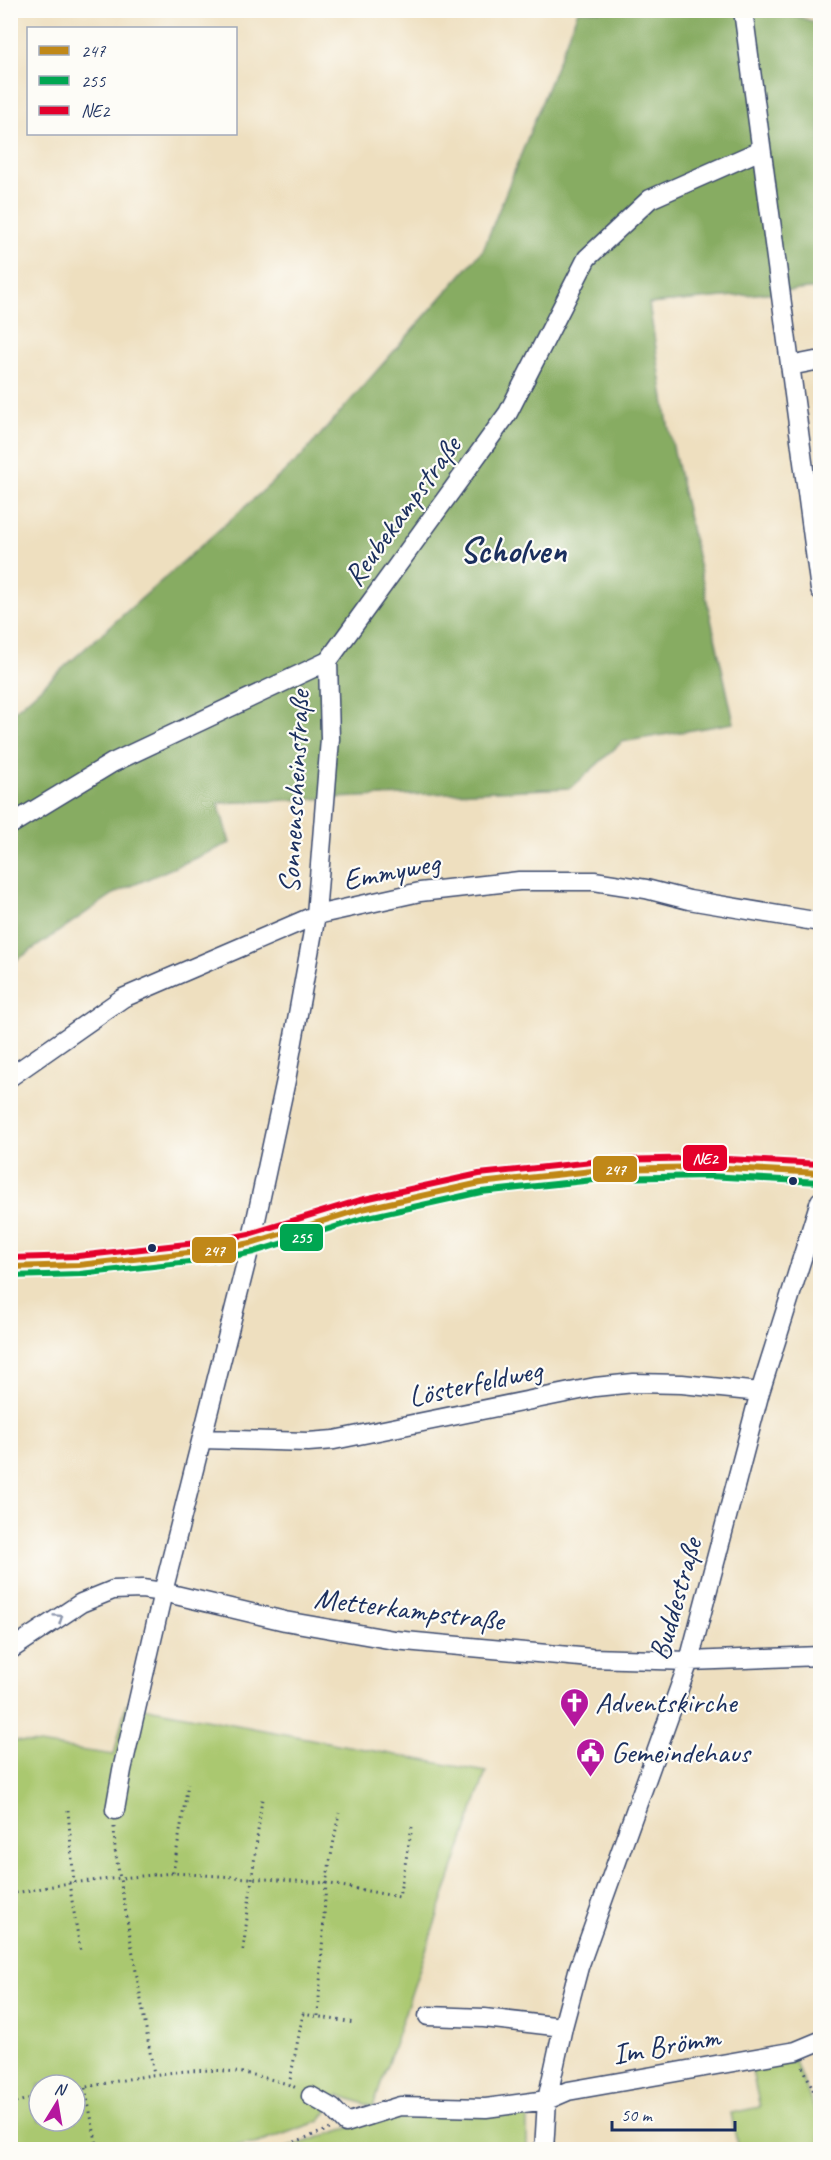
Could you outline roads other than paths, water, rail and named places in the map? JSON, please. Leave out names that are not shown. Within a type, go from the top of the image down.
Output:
[{"type":"street","points":[[742,10],[820,590]]},
{"type":"street","name":"Reubekampstraße","points":[[10,825],[112,763],[328,661],[508,413],[587,258],[650,199],[761,150]]},
{"type":"street","points":[[790,366],[815,361],[820,363]]},
{"type":"street","name":"Sonnenscheinstraße","points":[[115,1810],[122,1770],[164,1592],[251,1243],[286,1080],[316,915],[330,740],[328,661]]},
{"type":"street","name":"Emmyweg","points":[[10,1077],[123,998],[316,915],[420,892],[519,881],[594,881],[646,888],[689,900],[820,922]]},
{"type":"street","points":[[10,1267],[79,1265],[215,1251],[251,1243],[362,1209],[480,1183],[611,1169],[708,1167],[820,1173]]},
{"type":"street","name":"Buddestraße","points":[[544,2150],[547,2100],[579,1967],[689,1661],[760,1392],[820,1201]]},
{"type":"street","name":"Lösterfeldweg","points":[[202,1439],[308,1442],[334,1440],[556,1394],[634,1383],[682,1383],[760,1392]]},
{"type":"street","name":"Metterkampstraße","points":[[10,1650],[81,1603],[112,1590],[142,1589],[164,1592],[285,1621],[394,1640],[591,1658],[689,1661],[820,1656]]},
{"type":"street","points":[[428,2016],[484,2018],[563,2026]]},
{"type":"street","name":"Im Brömm","points":[[311,2096],[332,2108],[346,2123],[400,2106],[486,2108],[547,2100],[568,2091],[796,2051],[820,2041]]},
{"type":"place","name":"Adventskirche","points":[[574,1728]]},
{"type":"place","name":"Gemeindehaus","points":[[590,1778]]},
{"type":"district","name":"Scholven","points":[[513,549]]}]
